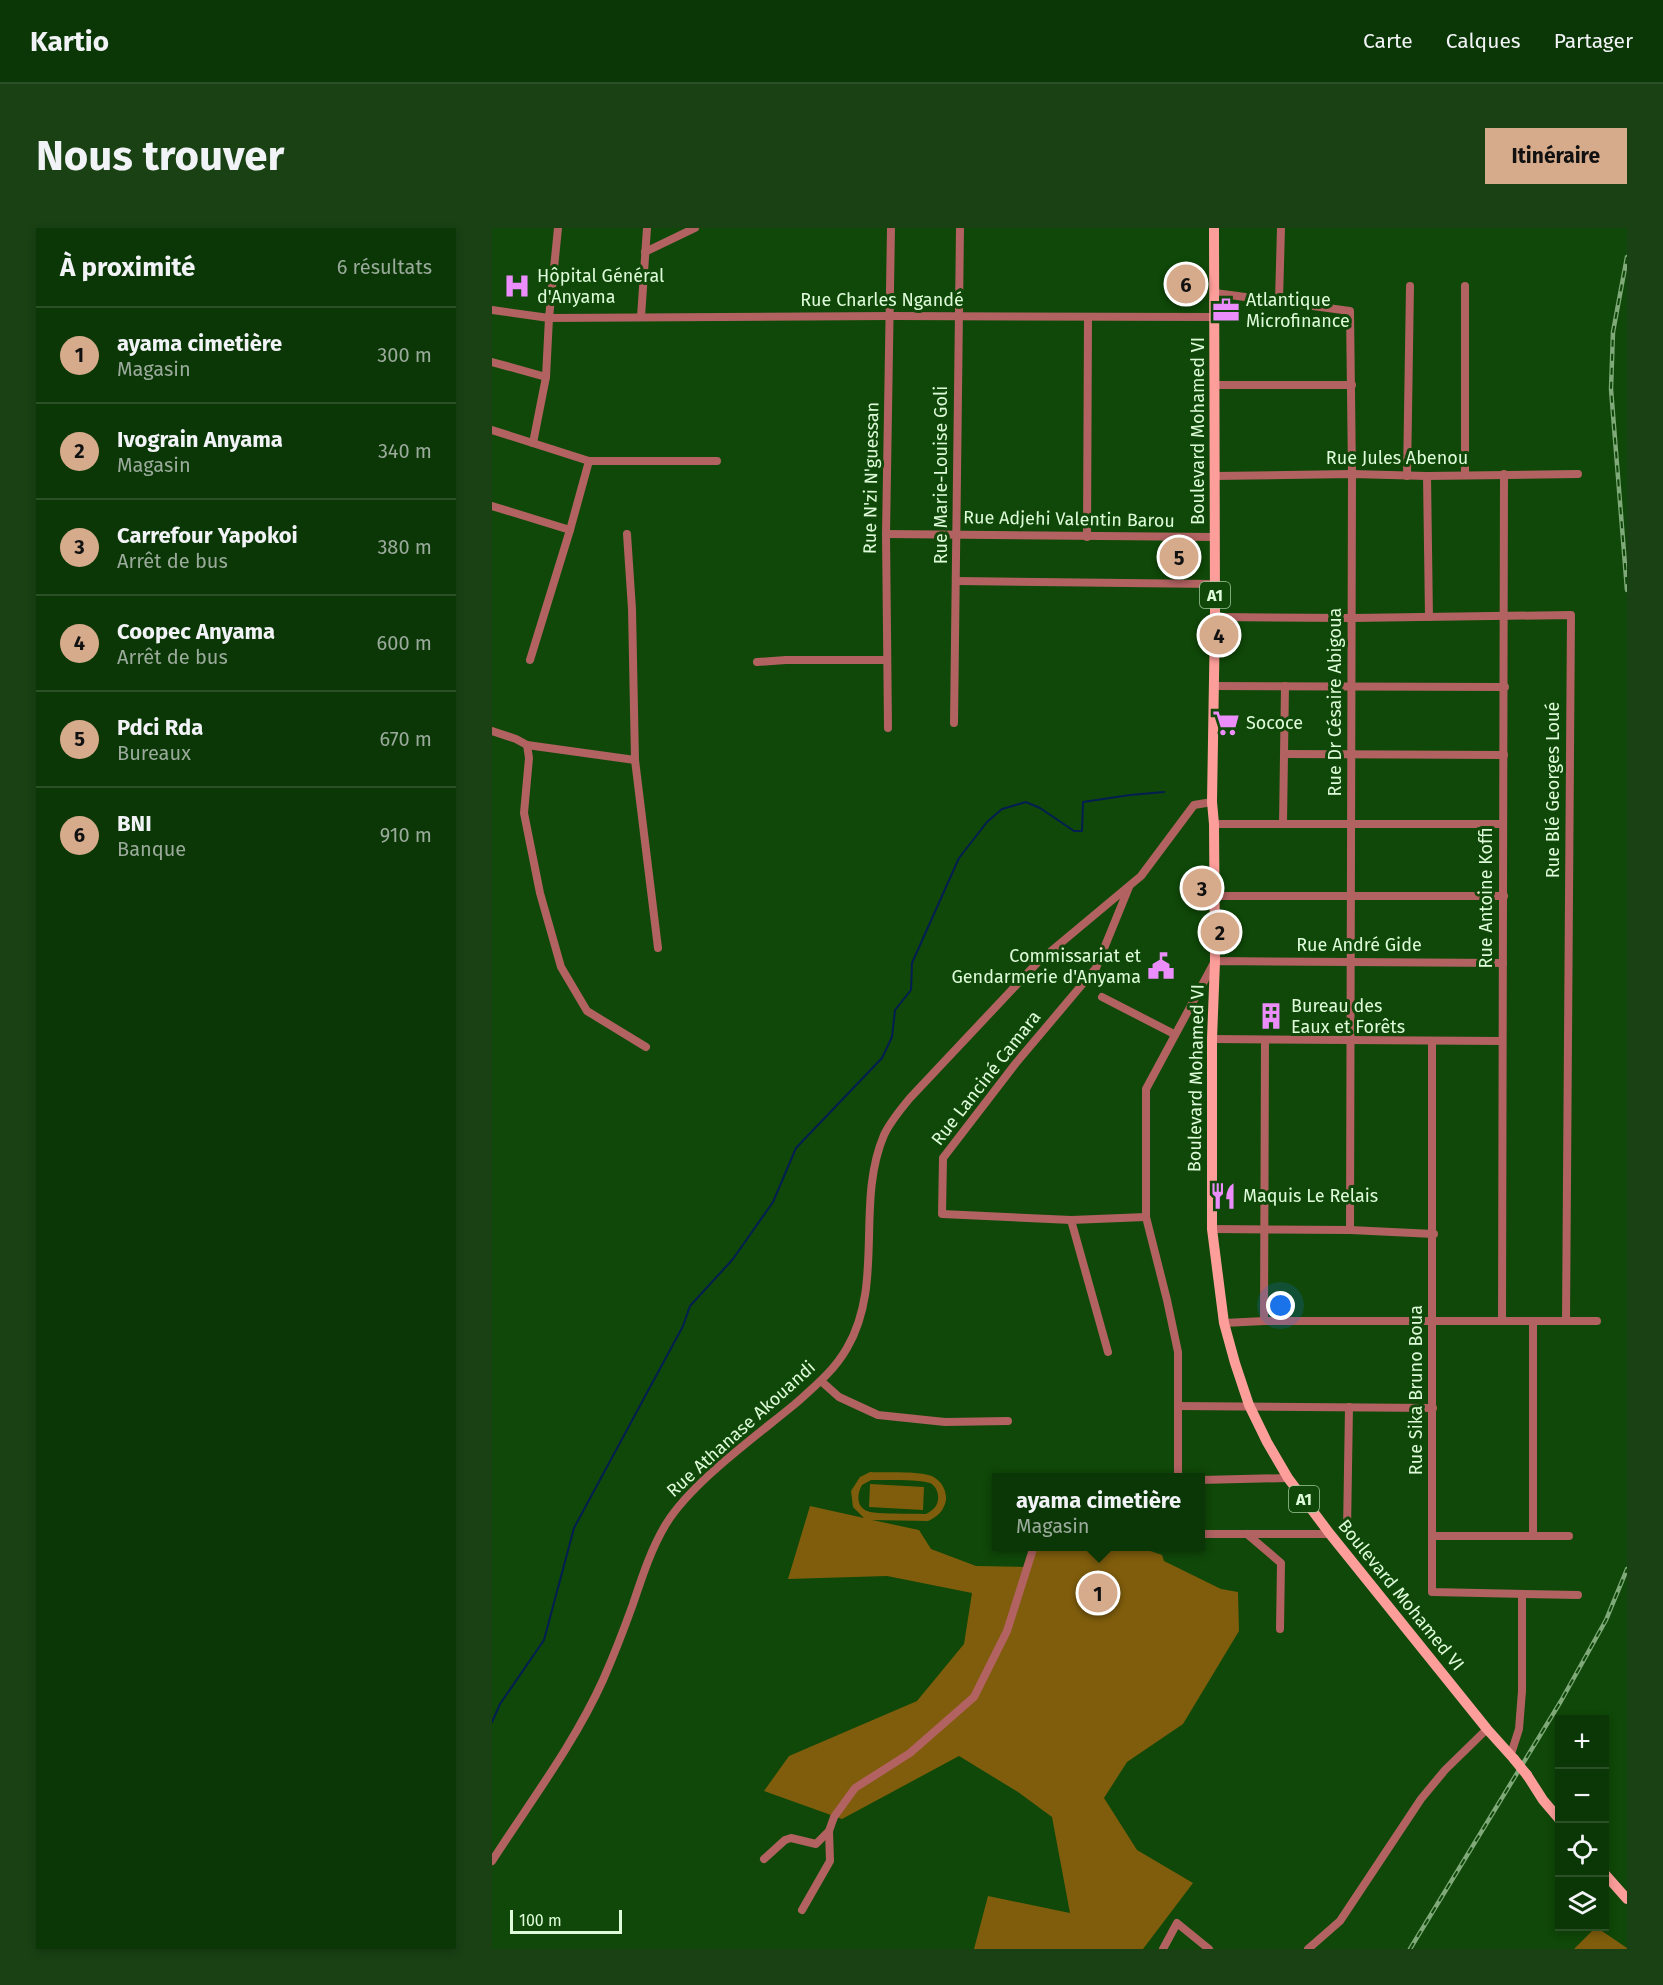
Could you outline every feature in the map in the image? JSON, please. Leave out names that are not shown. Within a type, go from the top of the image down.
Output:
[{"type":"main road","name":"Boulevard Mohamed VI","points":[[1214,228],[1215,617],[1212,802],[1215,962],[1212,1039],[1212,1229],[1224,1323],[1249,1405],[1288,1478],[1487,1730],[1513,1756],[1542,1800],[1555,1814]]},
{"type":"main road","points":[[1608,1877],[1627,1899]]},
{"type":"street","points":[[533,442],[546,377],[558,228]]},
{"type":"street","points":[[641,316],[646,228]]},
{"type":"street","points":[[645,252],[696,228]]},
{"type":"street","name":"Rue N'zi N'guessan","points":[[888,728],[886,534],[891,228]]},
{"type":"street","name":"Rue Marie-Louise Goli","points":[[954,723],[960,228]]},
{"type":"street","points":[[1280,301],[1281,228]]},
{"type":"street","points":[[1407,476],[1410,286]]},
{"type":"street","points":[[1465,286],[1465,475]]},
{"type":"street","name":"Rue Dr Césaire Abigoua","points":[[1215,293],[1350,311],[1352,385],[1350,1230]]},
{"type":"street","name":"Rue Charles Ngandé","points":[[492,310],[549,318],[641,316],[1215,317]]},
{"type":"street","points":[[1087,537],[1088,318]]},
{"type":"street","points":[[492,362],[546,377]]},
{"type":"street","points":[[1214,385],[1352,385]]},
{"type":"street","points":[[492,430],[589,461],[717,461]]},
{"type":"street","points":[[530,660],[589,461]]},
{"type":"street","name":"Rue Antoine Koffi","points":[[1502,1321],[1504,474]]},
{"type":"street","name":"Rue Jules Abenou","points":[[1215,476],[1578,474]]},
{"type":"street","points":[[1427,476],[1429,617]]},
{"type":"street","points":[[492,506],[570,530]]},
{"type":"street","points":[[627,534],[632,609],[634,760],[658,948]]},
{"type":"street","name":"Rue Adjehi Valentin Barou","points":[[886,534],[1215,537]]},
{"type":"street","points":[[957,581],[1214,584]]},
{"type":"street","name":"Rue Blé Georges Loué","points":[[1215,617],[1571,615],[1566,1321]]},
{"type":"street","points":[[757,663],[786,660],[887,660]]},
{"type":"street","points":[[1213,686],[1505,687]]},
{"type":"street","points":[[1283,824],[1285,686]]},
{"type":"street","points":[[492,731],[527,745],[634,760]]},
{"type":"street","points":[[527,745],[529,758],[524,813],[540,893],[561,967],[587,1011],[646,1047]]},
{"type":"street","points":[[1285,754],[1504,755]]},
{"type":"street","name":"Rue Athanase Akouandi","points":[[492,1861],[587,1713],[604,1678],[646,1563],[666,1524],[679,1506],[707,1478],[821,1382],[847,1348],[857,1327],[864,1303],[871,1183],[877,1155],[890,1125],[910,1098],[1038,962],[1141,876],[1194,805],[1212,802]]},
{"type":"street","points":[[1214,824],[1503,824]]},
{"type":"street","name":"Rue Lanciné Camara","points":[[1129,887],[1096,968],[1016,1063],[943,1158],[942,1214],[1071,1220],[1146,1217]]},
{"type":"street","points":[[1214,896],[1504,896]]},
{"type":"street","points":[[1178,1473],[1178,1353],[1146,1217],[1146,1089],[1215,962]]},
{"type":"street","name":"Rue André Gide","points":[[1215,962],[1503,963]]},
{"type":"street","points":[[1102,997],[1174,1034]]},
{"type":"street","points":[[1212,1039],[1502,1041]]},
{"type":"street","points":[[1264,1321],[1265,1040]]},
{"type":"street","name":"Rue Sika Bruno Boua","points":[[1432,1041],[1434,1234],[1432,1592],[1578,1594]]},
{"type":"street","points":[[1071,1220],[1108,1352]]},
{"type":"street","points":[[1212,1229],[1350,1230],[1434,1234]]},
{"type":"street","points":[[1533,1321],[1533,1536]]},
{"type":"street","points":[[1224,1323],[1597,1321]]},
{"type":"street","points":[[821,1382],[839,1396],[878,1415],[945,1422],[1008,1422]]},
{"type":"street","points":[[1178,1406],[1433,1408]]},
{"type":"street","points":[[1347,1531],[1349,1407]]},
{"type":"street","points":[[1205,1480],[1288,1478]]},
{"type":"street","points":[[1205,1534],[1330,1534]]},
{"type":"street","points":[[1246,1534],[1281,1563],[1280,1629]]},
{"type":"street","points":[[1432,1536],[1569,1536]]},
{"type":"street","points":[[802,1910],[830,1861],[829,1831],[834,1817],[855,1788],[910,1753],[974,1697],[1006,1631],[1032,1551]]},
{"type":"street","points":[[1513,1756],[1519,1729],[1522,1691],[1522,1594]]},
{"type":"street","points":[[1308,1949],[1340,1921],[1427,1792],[1445,1770],[1487,1730]]},
{"type":"street","points":[[764,1859],[784,1840],[791,1838],[816,1844],[829,1831]]},
{"type":"street","points":[[1163,1949],[1177,1923],[1209,1949]]},
{"type":"shaded area","points":[[870,1472],[922,1474],[936,1478],[944,1488],[946,1500],[942,1510],[934,1518],[928,1521],[872,1520],[919,1530],[931,1549],[976,1566],[1029,1567],[1036,1551],[1150,1551],[1162,1555],[1164,1561],[1221,1589],[1238,1592],[1239,1631],[1183,1724],[1127,1762],[1104,1798],[1137,1850],[1193,1883],[1143,1949],[974,1949],[988,1896],[1070,1913],[1052,1817],[1018,1792],[959,1756],[842,1819],[764,1791],[789,1756],[917,1701],[964,1644],[972,1593],[887,1576],[788,1579],[810,1506],[864,1518],[853,1507],[851,1491],[860,1477]],"holes":[[[871,1480],[910,1480],[930,1483],[937,1490],[937,1502],[934,1508],[926,1514],[872,1512],[863,1509],[859,1503],[859,1492],[862,1485]]]},
{"type":"shaded area","points":[[870,1484],[924,1487],[923,1510],[869,1507]]},
{"type":"shaded area","points":[[1592,1931],[1602,1931],[1627,1948],[1627,1949],[1574,1949]]},
{"type":"waterway","points":[[492,1722],[500,1704],[544,1640],[574,1528],[683,1326],[690,1306],[733,1259],[773,1202],[796,1148],[882,1058],[892,1037],[895,1010],[911,990],[912,963],[959,858],[987,822],[1002,809],[1026,802],[1040,808],[1074,831],[1082,831],[1083,802],[1164,792]]},
{"type":"railway","points":[[1627,257],[1613,332],[1611,389],[1627,590]]},
{"type":"railway","points":[[1410,1949],[1561,1701],[1606,1620],[1627,1569]]},
{"type":"place","name":"BNI","points":[[1186,284]]},
{"type":"place","name":"Hôpital Général d'Anyama","points":[[517,286]]},
{"type":"place","name":"Atlantique Microfinance","points":[[1226,310]]},
{"type":"place","name":"Pdci Rda","points":[[1179,557]]},
{"type":"place","name":"Coopec Anyama","points":[[1219,635]]},
{"type":"place","name":"Sococe","points":[[1226,723]]},
{"type":"place","name":"Carrefour Yapokoi","points":[[1202,888]]},
{"type":"place","name":"Ivograin Anyama","points":[[1220,932]]},
{"type":"place","name":"Commissariat et Gendarmerie d'Anyama","points":[[1161,966]]},
{"type":"place","name":"Bureau des Eaux et Forêts","points":[[1271,1016]]},
{"type":"place","name":"Maquis Le Relais","points":[[1223,1196]]},
{"type":"place","name":"ayama cimetière","points":[[1098,1593]]}]
